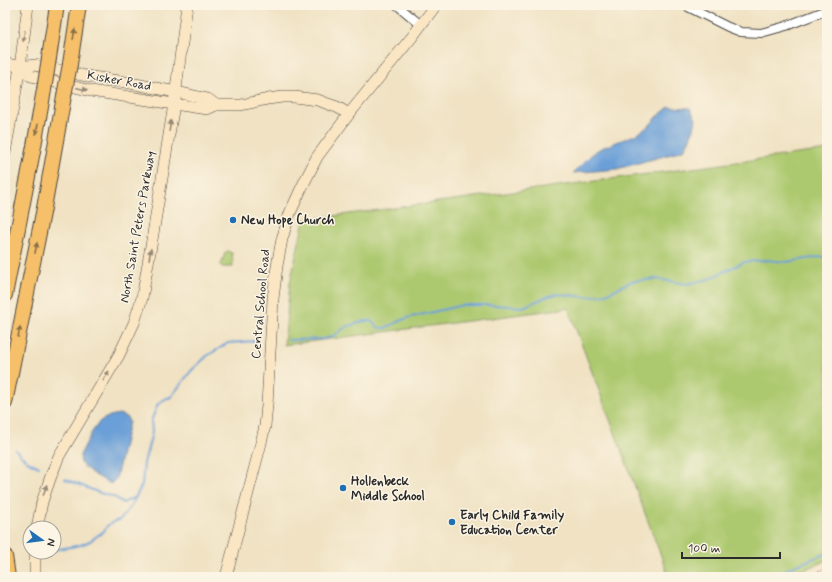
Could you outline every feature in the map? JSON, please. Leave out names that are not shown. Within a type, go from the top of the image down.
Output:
[{"type":"highway","points":[[5,295],[27,185],[57,5]]},
{"type":"highway","points":[[5,415],[6,401],[70,64],[79,5]]},
{"type":"highway","points":[[5,556],[8,577]]},
{"type":"main road","points":[[5,153],[20,67],[28,5]]},
{"type":"main road","name":"North Saint Peters Parkway","points":[[39,520],[42,502],[59,456],[118,355],[133,324],[138,309],[146,278],[176,92],[187,5]]},
{"type":"main road","name":"Central School Road","points":[[226,577],[265,426],[273,299],[282,239],[290,213],[317,157],[349,114],[436,5]]},
{"type":"main road","name":"Kisker Road","points":[[5,63],[20,67],[34,65],[176,92],[208,99],[216,105]]},
{"type":"main road","name":"Kisker Road","points":[[20,67],[31,76],[91,91],[207,109],[216,105],[241,105],[268,99],[294,97],[318,100],[337,107],[349,114]]},
{"type":"main road","points":[[35,560],[35,577]]},
{"type":"main road","points":[[821,577],[827,574]]},
{"type":"street","points":[[397,5],[421,25]]},
{"type":"street","points":[[684,5],[741,32],[761,32],[786,26],[827,10]]},
{"type":"green space","points":[[827,150],[827,560],[788,577],[669,577],[568,308],[284,345],[290,283],[304,220]]},
{"type":"green space","points":[[227,251],[232,253],[233,267],[222,267],[221,265]]},
{"type":"water","points":[[669,107],[690,108],[696,119],[694,129],[685,149],[617,169],[573,173],[599,149],[637,134],[649,126]]},
{"type":"water","points":[[119,414],[127,417],[129,422],[116,479],[111,484],[93,474],[81,464],[80,455],[92,432],[100,421],[110,416]]},
{"type":"waterway","points":[[288,340],[324,339],[333,336],[346,327],[364,321],[371,321],[379,328],[385,328],[407,318],[463,305],[523,307],[557,294],[587,297],[606,294],[632,281],[656,279],[687,284],[709,279],[744,262],[767,260],[786,262],[827,256]]},
{"type":"waterway","points":[[62,549],[81,545],[90,541],[104,531],[111,523],[121,519],[131,506],[142,485],[144,463],[152,432],[151,421],[158,404],[171,397],[191,371],[207,356],[228,343],[256,341]]},
{"type":"waterway","points":[[15,449],[26,460],[39,467]]},
{"type":"waterway","points":[[65,479],[114,497],[123,503],[135,497]]},
{"type":"waterway","points":[[767,577],[827,553]]},
{"type":"waterway","points":[[778,572],[779,577]]},
{"type":"place","name":"New Hope Church","points":[[233,220]]},
{"type":"place","name":"Hollenbeck Middle School","points":[[343,488]]},
{"type":"place","name":"Early Child Family Education Center","points":[[452,522]]}]
